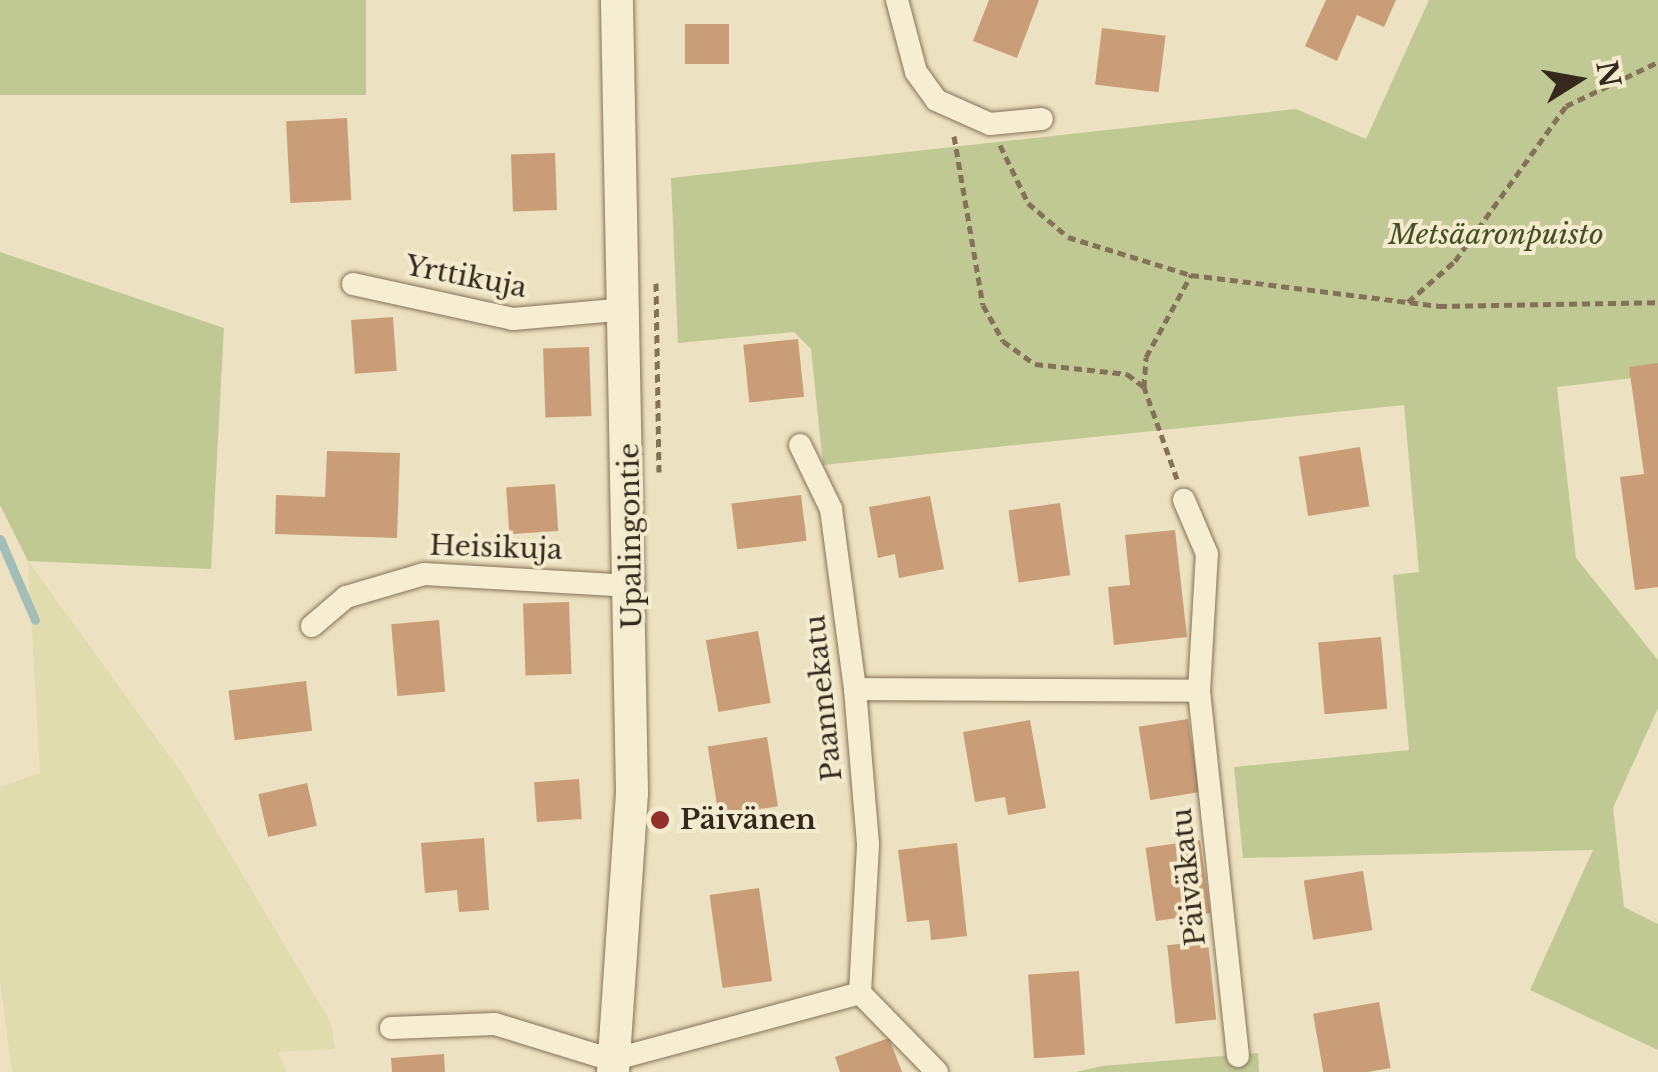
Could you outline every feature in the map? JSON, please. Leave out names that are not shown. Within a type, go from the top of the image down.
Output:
[{"type":"street","name":"Upalingontie","points":[[612,1066],[632,792],[628,309],[617,0]]},
{"type":"street","points":[[897,0],[916,72],[950,110],[990,124],[1042,119]]},
{"type":"street","name":"Yrttikuja","points":[[353,284],[514,320],[628,309]]},
{"type":"street","name":"Paannekatu","points":[[800,444],[831,509],[856,690],[868,844],[860,994]]},
{"type":"street","name":"Päiväkatu","points":[[1184,500],[1207,554],[1199,691],[1238,1056]]},
{"type":"street","name":"Heisikuja","points":[[312,626],[363,589],[424,574],[632,586]]},
{"type":"street","points":[[856,690],[1199,691]]},
{"type":"street","points":[[391,1028],[495,1024],[612,1066],[860,994],[937,1072]]},
{"type":"path","points":[[1408,302],[1455,260],[1566,106],[1658,62]]},
{"type":"path","points":[[950,110],[983,305],[1003,342],[1035,364],[1127,374],[1144,387],[1184,500]]},
{"type":"path","points":[[990,124],[1028,203],[1068,238],[1191,275],[1408,302],[1511,310],[1658,302]]},
{"type":"path","points":[[1144,387],[1163,315],[1191,275]]},
{"type":"shaded area","points":[[28,561],[183,775],[331,1023],[335,1049],[278,1052],[287,1072],[12,1072],[0,980],[0,787],[40,773]]},
{"type":"green space","points":[[0,0],[366,0],[366,95],[0,95]]},
{"type":"green space","name":"Metsäaronpuisto","points":[[1429,0],[1658,0],[1658,375],[1557,387],[1576,558],[1658,660],[1658,708],[1613,808],[1624,907],[1658,924],[1658,1050],[1530,990],[1593,850],[1243,858],[1234,767],[1409,750],[1393,575],[1419,572],[1404,405],[823,465],[811,349],[794,332],[678,343],[671,178],[1296,109],[1366,139]]},
{"type":"green space","points":[[0,252],[224,328],[211,569],[28,561],[0,505]]},
{"type":"green space","points":[[1258,1053],[1259,1072],[1076,1072],[1102,1066]]},
{"type":"building","points":[[989,0],[1039,0],[1017,58],[973,41]]},
{"type":"building","points":[[1326,0],[1396,0],[1384,27],[1357,15],[1337,61],[1305,46]]},
{"type":"building","points":[[685,24],[729,24],[729,64],[685,64]]},
{"type":"building","points":[[1102,28],[1166,36],[1159,92],[1095,85]]},
{"type":"building","points":[[347,118],[351,200],[290,203],[286,121]]},
{"type":"building","points":[[555,153],[557,210],[513,212],[511,155]]},
{"type":"building","points":[[393,317],[397,371],[355,374],[351,320]]},
{"type":"building","points":[[798,339],[804,397],[749,402],[743,345]]},
{"type":"building","points":[[589,347],[591,416],[545,418],[543,349]]},
{"type":"building","points":[[1658,363],[1658,587],[1635,590],[1620,477],[1644,474],[1629,367]]},
{"type":"building","points":[[1360,447],[1369,506],[1308,516],[1299,457]]},
{"type":"building","points":[[327,451],[400,453],[397,538],[275,534],[276,495],[325,497]]},
{"type":"building","points":[[555,484],[558,531],[509,534],[506,487]]},
{"type":"building","points":[[801,495],[807,541],[737,549],[732,504]]},
{"type":"building","points":[[930,496],[944,569],[899,578],[895,554],[878,558],[869,507]]},
{"type":"building","points":[[1060,503],[1070,575],[1019,583],[1009,510]]},
{"type":"building","points":[[1175,530],[1187,637],[1114,645],[1108,587],[1130,585],[1125,535]]},
{"type":"building","points":[[569,602],[572,674],[526,676],[523,604]]},
{"type":"building","points":[[439,620],[445,692],[397,696],[391,624]]},
{"type":"building","points":[[758,631],[771,703],[718,712],[706,640]]},
{"type":"building","points":[[1381,637],[1387,709],[1325,714],[1318,642]]},
{"type":"building","points":[[306,681],[312,731],[235,740],[229,691]]},
{"type":"building","points":[[1188,719],[1200,792],[1150,800],[1139,727]]},
{"type":"building","points":[[1030,720],[1046,808],[1008,815],[1005,797],[975,802],[963,732]]},
{"type":"building","points":[[767,737],[778,806],[719,816],[708,746]]},
{"type":"building","points":[[579,779],[582,819],[537,822],[534,782]]},
{"type":"building","points":[[307,783],[317,826],[268,837],[258,794]]},
{"type":"building","points":[[484,838],[489,910],[459,912],[457,890],[425,893],[421,843]]},
{"type":"building","points":[[1200,840],[1210,913],[1156,921],[1146,848]]},
{"type":"building","points":[[957,843],[967,936],[931,940],[929,920],[907,922],[898,850]]},
{"type":"building","points":[[1363,871],[1372,930],[1313,940],[1304,880]]},
{"type":"building","points":[[759,888],[772,981],[723,988],[709,895]]},
{"type":"building","points":[[1208,941],[1216,1020],[1175,1024],[1167,945]]},
{"type":"building","points":[[1079,971],[1085,1055],[1034,1058],[1028,975]]},
{"type":"building","points":[[1379,1002],[1391,1068],[1323,1072],[1313,1014]]},
{"type":"building","points":[[889,1038],[902,1072],[840,1072],[835,1057]]},
{"type":"building","points":[[444,1054],[445,1072],[392,1072],[391,1058]]},
{"type":"waterway","points":[[0,539],[35,620]]},
{"type":"place","name":"Päivänen","points":[[660,820]]}]
